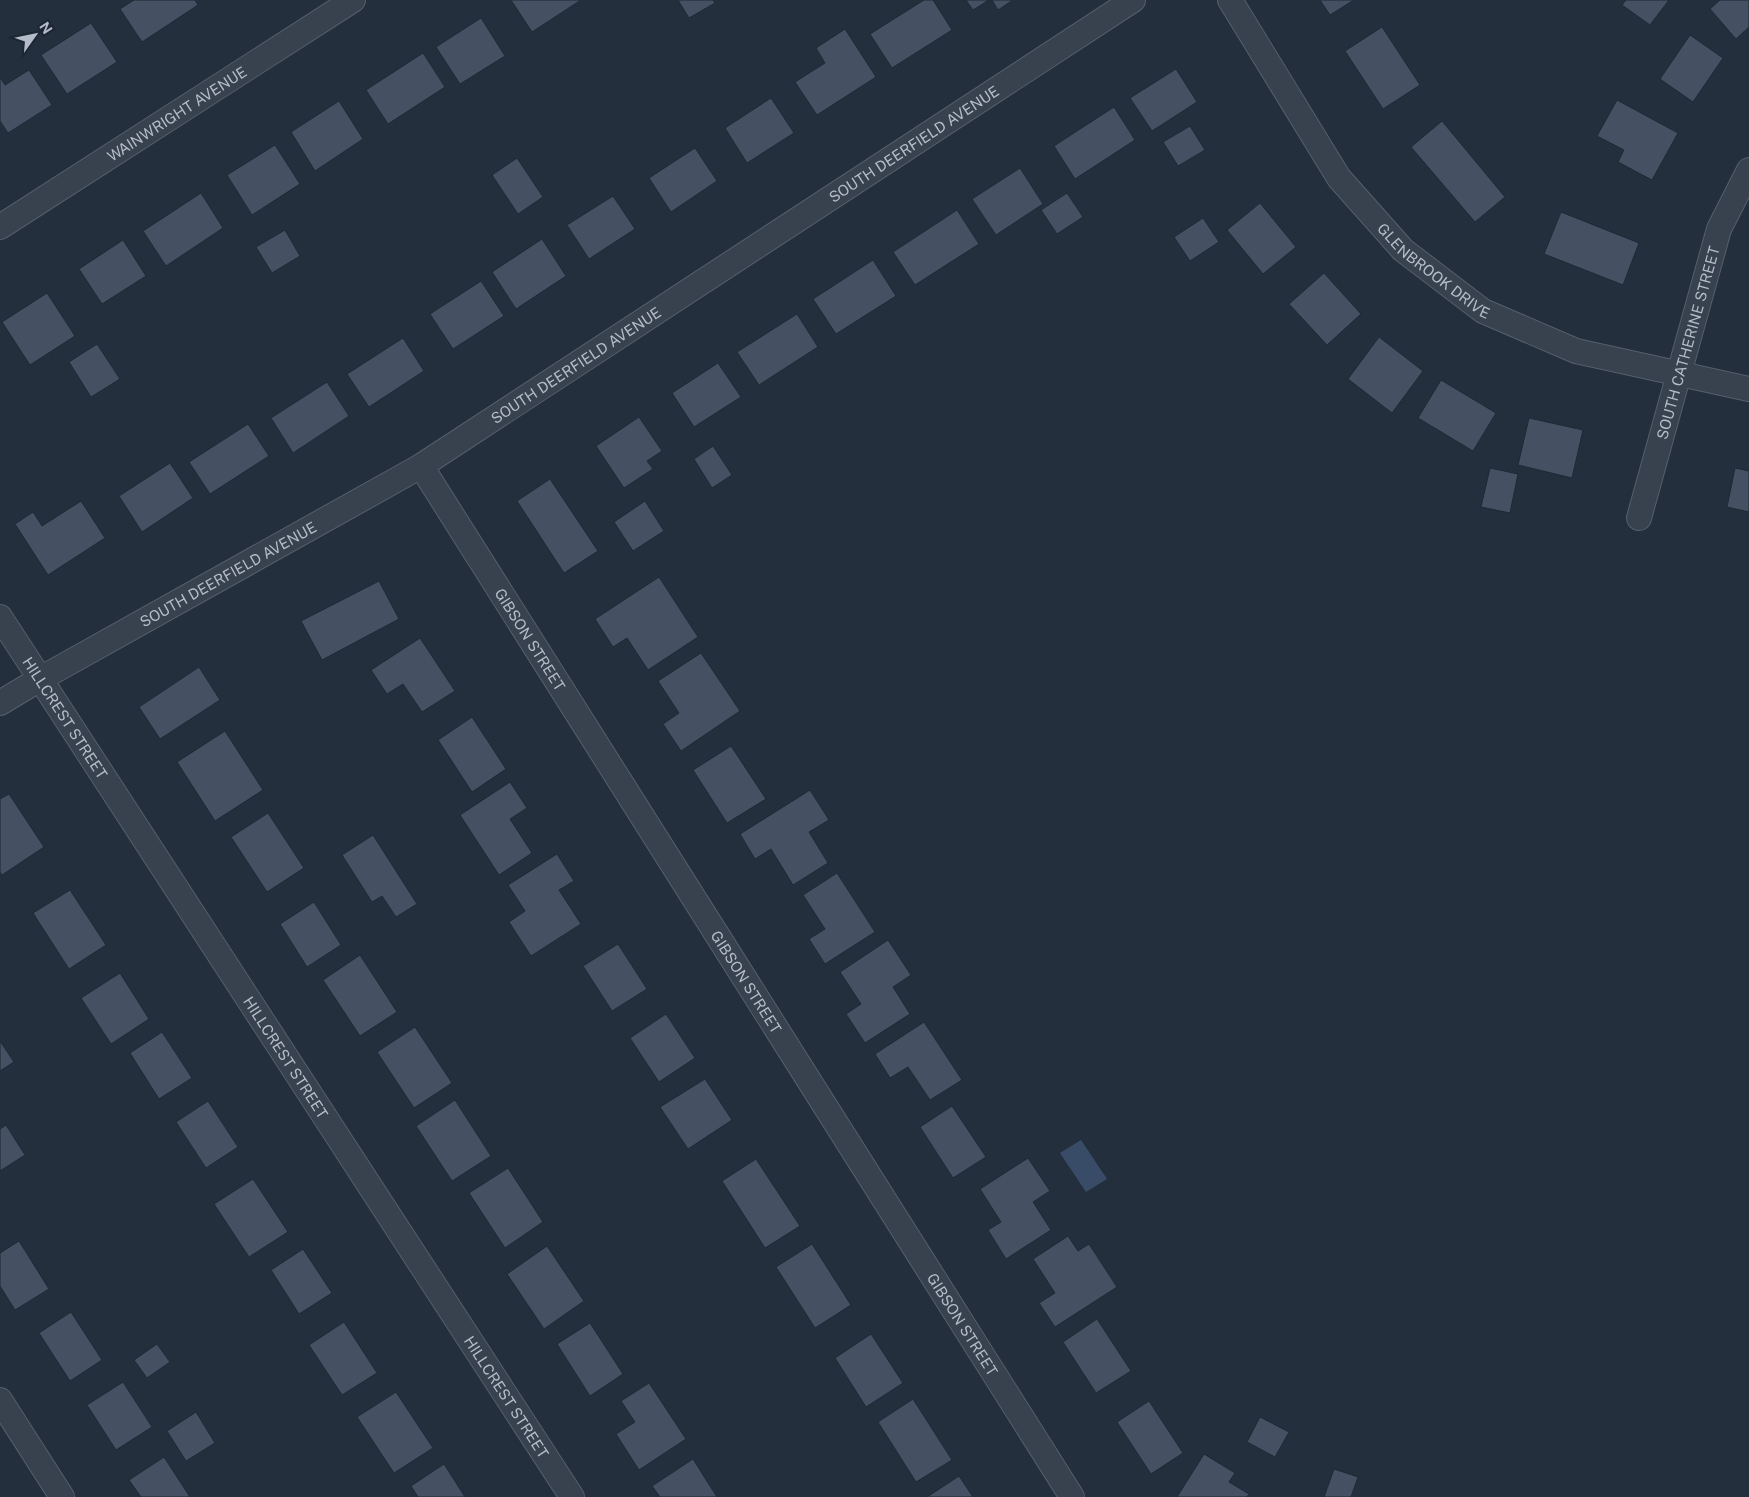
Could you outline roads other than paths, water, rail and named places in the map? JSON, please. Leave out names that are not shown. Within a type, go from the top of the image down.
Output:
[{"type":"street","name":"WAINWRIGHT AVENUE","points":[[0,226],[353,0]]},
{"type":"street","name":"SOUTH DEERFIELD AVENUE","points":[[0,704],[40,679],[421,466],[1133,0]]},
{"type":"street","name":"GLENBROOK DRIVE","points":[[1230,0],[1339,178],[1403,250],[1483,311],[1576,351],[1749,389]]},
{"type":"street","name":"SOUTH CATHERINE STREET","points":[[1639,518],[1719,229],[1749,170]]},
{"type":"street","name":"GIBSON STREET","points":[[421,466],[1072,1497]]},
{"type":"street","name":"HILLCREST STREET","points":[[0,618],[572,1497]]},
{"type":"street","points":[[0,1400],[62,1497]]},
{"type":"water","points":[[1081,1140],[1107,1179],[1086,1192],[1060,1153]]}]
